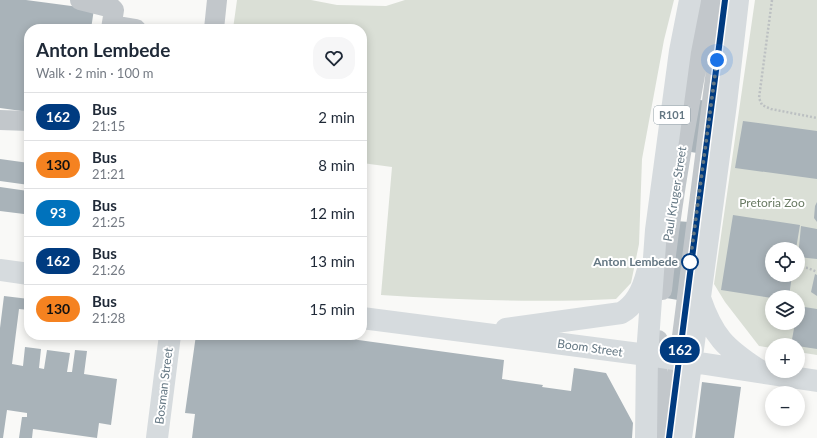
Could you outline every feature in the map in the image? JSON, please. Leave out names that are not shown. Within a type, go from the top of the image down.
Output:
[{"type":"main road","name":"Paul Kruger Street","points":[[646,438],[652,356],[656,230],[680,51],[690,0]]},
{"type":"main road","name":"Paul Kruger Street","points":[[680,438],[685,361],[700,298],[738,0]]},
{"type":"main road","points":[[475,332],[614,315],[626,310],[638,297],[646,279],[656,230]]},
{"type":"main road","points":[[0,270],[24,273]]},
{"type":"main road","points":[[700,298],[708,321],[718,336],[729,348],[763,373]]},
{"type":"main road","name":"Boom Street","points":[[367,319],[652,356],[817,381]]},
{"type":"main road","name":"Bosman Street","points":[[157,438],[169,340]]},
{"type":"street","points":[[80,0],[112,8],[114,10],[112,24]]},
{"type":"street","name":"Paul Kruger Street","points":[[656,438],[652,356],[661,300],[668,236],[696,64],[709,0]]},
{"type":"street","name":"Paul Kruger Street","points":[[669,438],[685,361],[685,303],[725,0]]},
{"type":"street","points":[[215,24],[217,1]]},
{"type":"street","points":[[0,120],[24,121]]},
{"type":"path","points":[[772,0],[759,98],[762,105],[770,109],[817,118]]},
{"type":"path","points":[[805,268],[817,272]]},
{"type":"green space","points":[[237,0],[311,0],[337,5],[386,6],[405,0],[674,0],[664,40],[642,159],[639,244],[631,283],[616,299],[557,301],[381,295],[392,167],[367,164],[367,24],[234,24]]},
{"type":"green space","name":"Pretoria Zoo","points":[[755,0],[817,0],[817,355],[805,353],[805,338],[765,338],[765,347],[759,346],[725,302],[714,284]]},
{"type":"building","points":[[0,0],[26,0],[94,9],[92,24],[24,24],[24,111],[0,108]]},
{"type":"building","points":[[695,99],[706,101],[697,153],[685,151]]},
{"type":"building","points":[[743,121],[817,131],[817,179],[735,168]]},
{"type":"building","points":[[0,159],[24,162],[24,184],[0,181]]},
{"type":"building","points":[[0,187],[24,190],[24,214],[0,211]]},
{"type":"building","points":[[817,202],[817,222],[814,218],[815,206]]},
{"type":"building","points":[[733,215],[800,225],[797,242],[765,242],[765,282],[791,282],[790,290],[765,290],[765,297],[721,290]]},
{"type":"building","name":"Anton Lembede","points":[[676,221],[689,222],[678,300],[666,298]]},
{"type":"building","points":[[801,226],[817,229],[817,259],[805,258],[805,242],[799,242]]},
{"type":"building","points":[[815,274],[817,275],[817,296],[811,292]]},
{"type":"building","points":[[4,296],[24,298],[24,310],[19,309],[12,364],[23,366],[25,347],[41,349],[39,368],[44,369],[47,350],[70,353],[67,372],[72,372],[75,350],[87,351],[84,374],[117,379],[111,425],[99,423],[97,438],[33,429],[32,438],[19,438],[22,417],[27,417],[27,413],[7,410],[3,438],[0,438],[0,328]]},
{"type":"building","points":[[805,307],[817,309],[817,349],[805,347],[805,338],[792,338],[794,330],[805,330]]},
{"type":"building","points":[[195,340],[358,340],[504,360],[502,379],[571,391],[574,368],[606,373],[633,423],[632,438],[192,438],[195,414],[185,413]]},
{"type":"building","points":[[702,382],[741,387],[734,438],[695,438]]},
{"type":"bus line","name":"162","points":[[669,438],[685,303],[713,101],[725,0]]},
{"type":"place","name":"Anton Lembede","points":[[690,262]]},
{"type":"route","points":[[690,262],[713,101],[717,60]]}]
